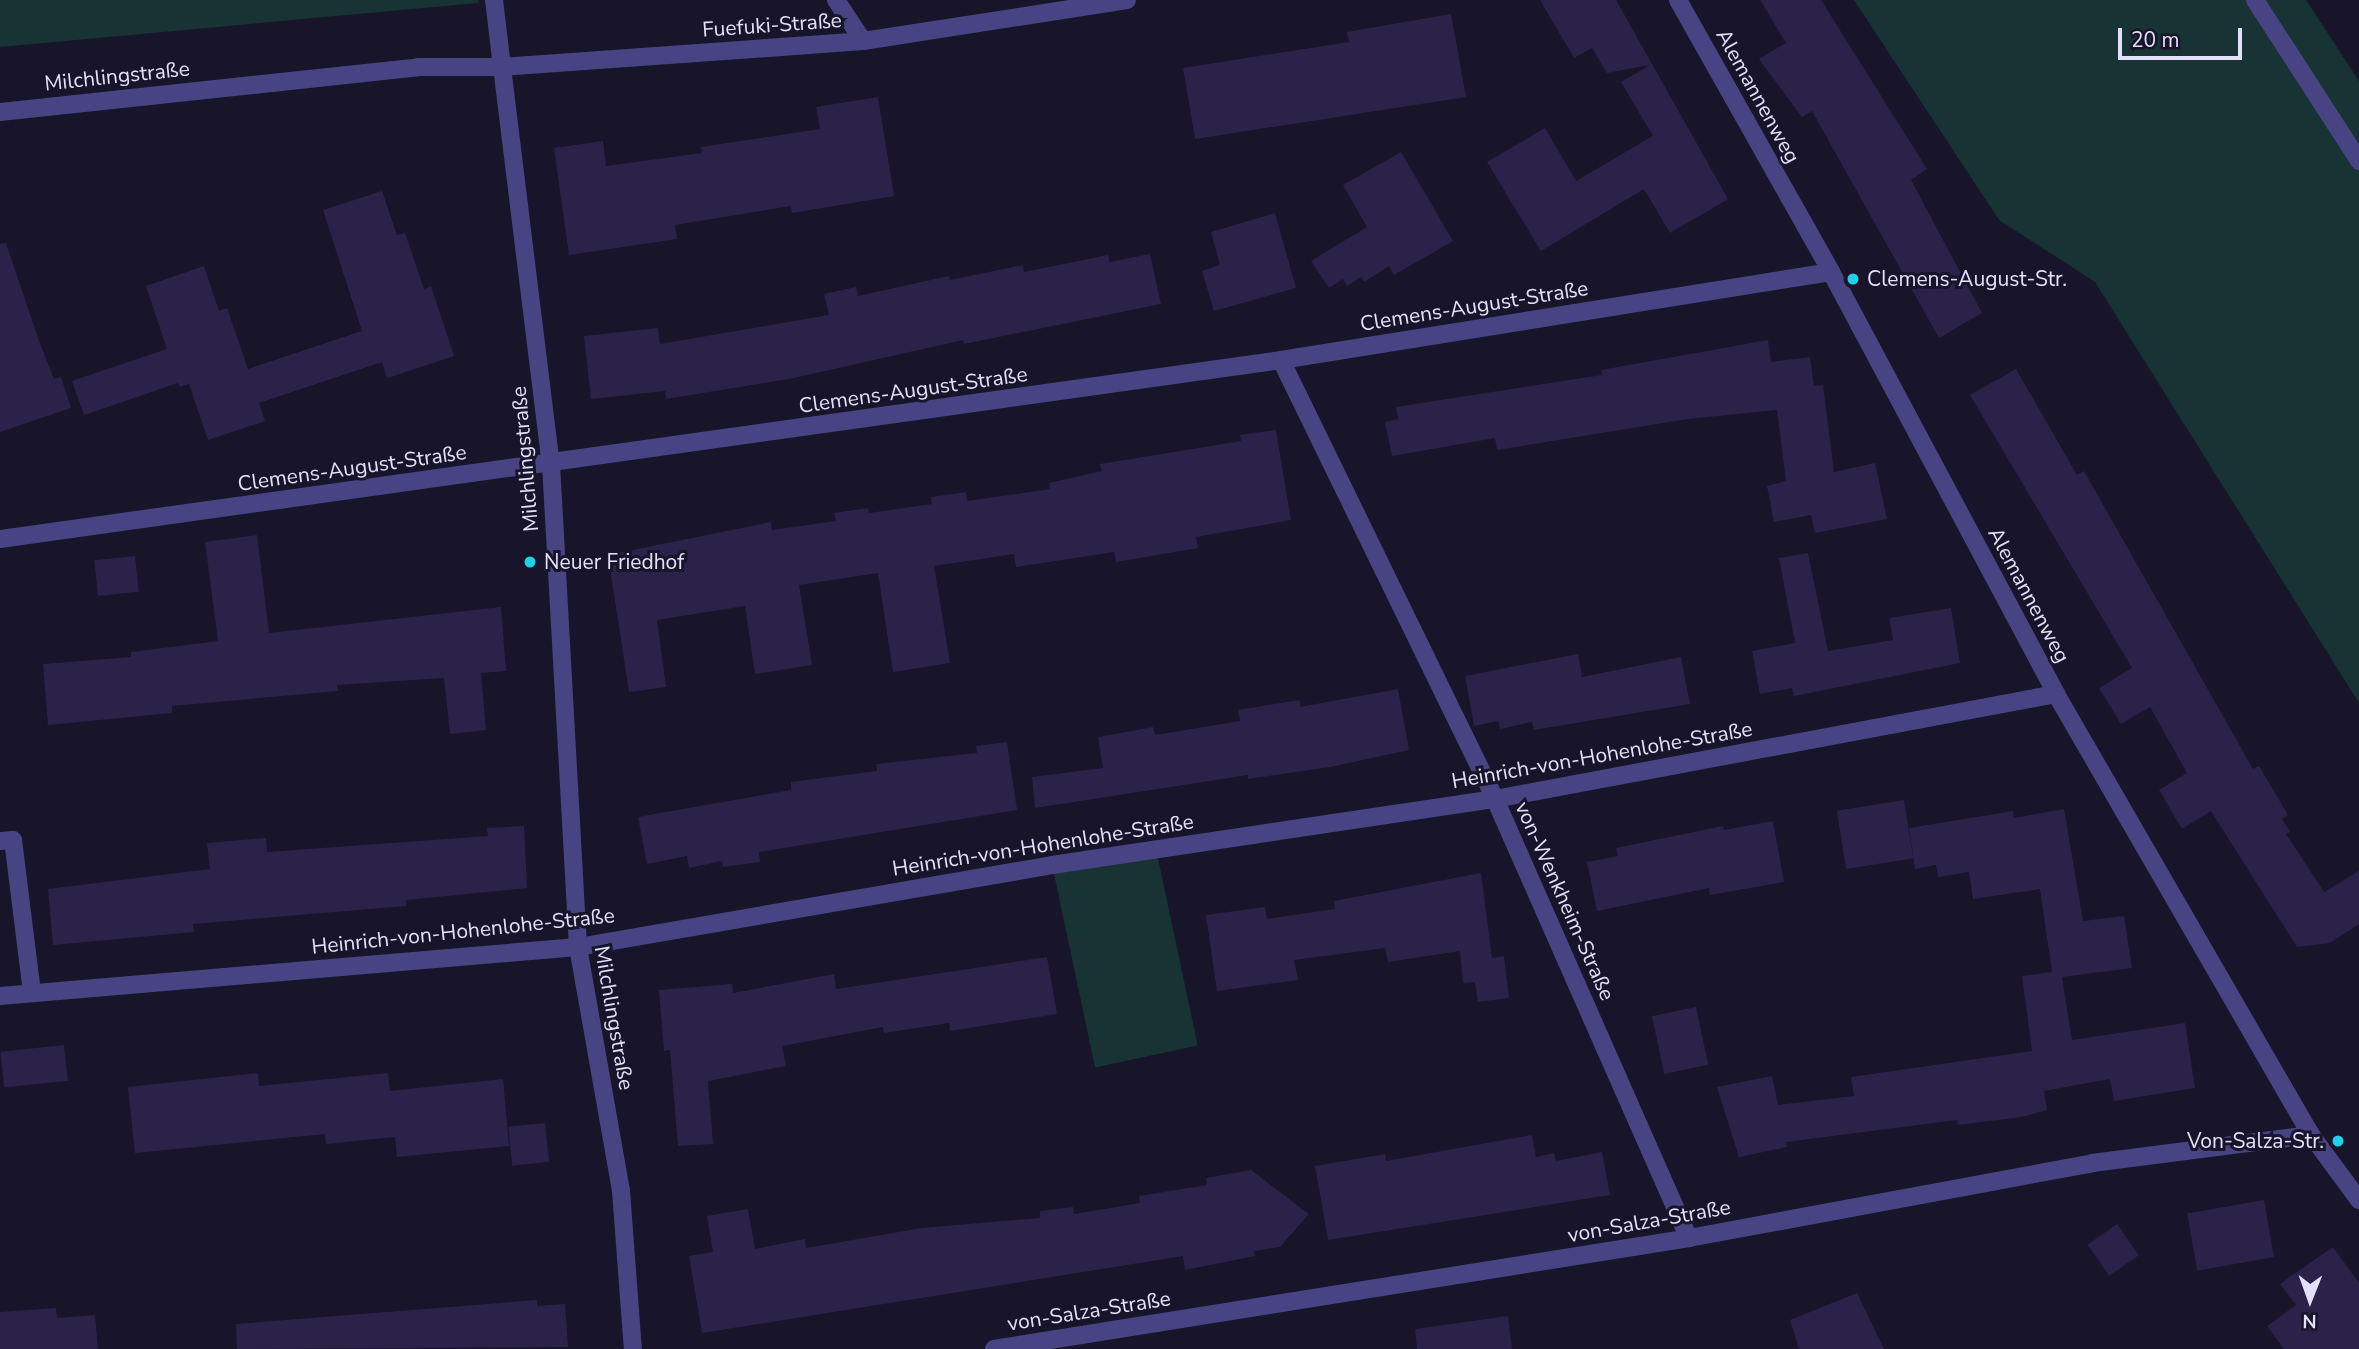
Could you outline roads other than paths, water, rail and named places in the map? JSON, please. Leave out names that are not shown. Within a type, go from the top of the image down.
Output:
[{"type":"street","points":[[494,0],[502,67]]},
{"type":"street","points":[[836,0],[863,41]]},
{"type":"street","name":"Fuefuki-Straße","points":[[502,67],[863,41],[1127,0]]},
{"type":"street","name":"Alemannenweg","points":[[1678,0],[1831,272],[2056,694],[2311,1135],[2359,1200]]},
{"type":"street","points":[[2255,0],[2359,161]]},
{"type":"street","name":"Milchlingstraße","points":[[0,112],[418,67],[502,67],[551,464],[578,947],[621,1191],[633,1349]]},
{"type":"street","name":"Clemens-August-Straße","points":[[0,539],[1281,360],[1831,272]]},
{"type":"street","name":"von-Wenkheim-Straße","points":[[1281,360],[1495,799],[1689,1238]]},
{"type":"street","name":"Heinrich-von-Hohenlohe-Straße","points":[[0,996],[578,947],[1052,865],[1495,799],[2056,694]]},
{"type":"street","points":[[0,841],[13,840],[32,993]]},
{"type":"street","name":"von-Salza-Straße","points":[[994,1349],[1689,1238],[2092,1163],[2311,1135]]},
{"type":"place","name":"Clemens-August-Str.","points":[[1853,279]]},
{"type":"place","name":"Neuer Friedhof","points":[[530,562]]},
{"type":"place","name":"Von-Salza-Str.","points":[[2338,1141]]}]
